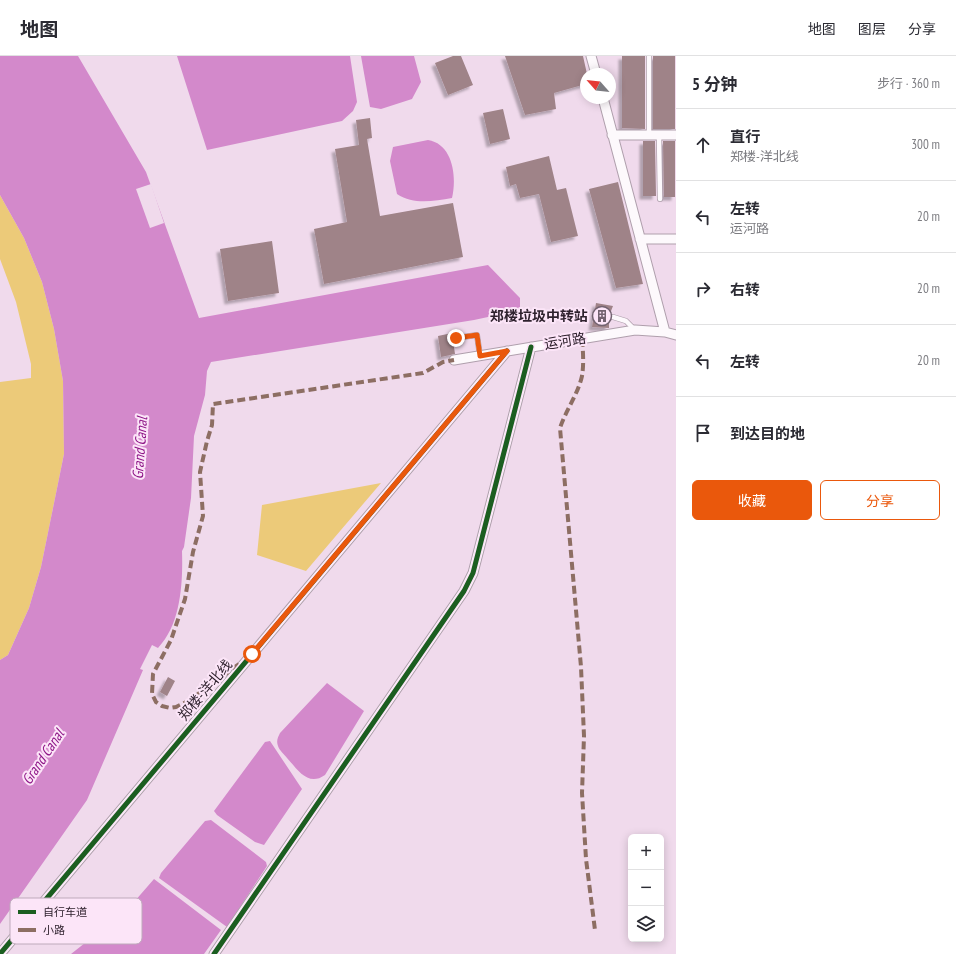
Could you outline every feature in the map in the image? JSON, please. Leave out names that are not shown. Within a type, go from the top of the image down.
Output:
[{"type":"street","points":[[591,56],[594,68]]},
{"type":"street","points":[[604,104],[665,332]]},
{"type":"street","points":[[612,135],[676,135]]},
{"type":"street","points":[[640,239],[676,239]]},
{"type":"street","name":"运河路","points":[[454,360],[635,330],[665,332],[676,335]]},
{"type":"street","points":[[214,954],[464,591],[473,573],[531,347]]},
{"type":"street","name":"郑楼-洋北线","points":[[47,898],[507,351]]},
{"type":"street","name":"郑楼-洋北线","points":[[0,954],[10,942]]},
{"type":"lane","points":[[649,56],[660,199]]},
{"type":"lane","points":[[613,317],[626,321],[635,330]]},
{"type":"lane","points":[[456,338],[477,335],[480,356]]},
{"type":"shaded area","points":[[0,195],[24,238],[42,282],[54,329],[63,381],[64,454],[41,567],[29,608],[8,655],[0,660],[0,382],[31,378],[31,364],[16,302],[0,259]]},
{"type":"shaded area","points":[[381,483],[306,571],[257,555],[262,505]]},
{"type":"water","name":"Grand Canal","points":[[0,56],[78,56],[146,172],[199,318],[488,265],[520,298],[520,310],[474,320],[211,362],[207,371],[205,395],[194,436],[191,498],[184,547],[182,551],[181,589],[172,627],[158,648],[152,645],[140,669],[143,670],[87,800],[18,898],[10,898],[10,910],[0,924],[0,660],[8,655],[29,608],[41,567],[64,454],[63,381],[54,329],[42,282],[24,238],[0,195]]},
{"type":"water","points":[[177,56],[350,56],[357,102],[353,111],[342,121],[207,150]]},
{"type":"water","points":[[361,56],[414,56],[421,82],[412,99],[381,109],[370,107]]},
{"type":"water","points":[[428,140],[443,148],[448,155],[453,171],[454,181],[452,198],[417,201],[410,200],[397,194],[390,161],[393,147]]},
{"type":"water","points":[[327,683],[364,711],[325,775],[313,779],[304,776],[299,772],[280,749],[277,741],[280,733]]},
{"type":"water","points":[[270,741],[302,789],[264,845],[255,842],[217,815],[214,811],[265,742]]},
{"type":"water","points":[[211,820],[266,862],[267,866],[227,927],[159,878],[161,873],[205,821]]},
{"type":"water","points":[[154,879],[221,930],[204,954],[71,954],[84,944],[142,944],[142,898],[137,898]]},
{"type":"pier","points":[[151,184],[164,223],[150,228],[136,189]]},
{"type":"building","points":[[453,56],[461,56],[473,85],[448,95],[435,63]]},
{"type":"building","points":[[505,56],[583,56],[586,68],[580,68],[580,86],[554,93],[556,109],[525,115]]},
{"type":"building","points":[[622,56],[645,56],[645,129],[622,128]]},
{"type":"building","points":[[653,56],[675,56],[675,129],[653,129]]},
{"type":"building","points":[[503,109],[510,139],[490,144],[483,113]]},
{"type":"building","points":[[370,118],[372,138],[367,139],[380,216],[453,203],[463,257],[324,284],[314,229],[347,222],[335,149],[359,145],[356,120]]},
{"type":"building","points":[[643,141],[655,141],[656,196],[643,196]]},
{"type":"building","points":[[663,141],[675,141],[675,197],[664,197]]},
{"type":"building","points":[[549,156],[557,190],[566,188],[578,236],[551,242],[539,194],[520,198],[516,184],[510,186],[506,167]]},
{"type":"building","points":[[618,182],[643,284],[616,288],[589,189]]},
{"type":"building","points":[[272,241],[279,293],[228,301],[220,249]]},
{"type":"building","name":"郑楼垃圾中转站","points":[[596,303],[613,306],[609,316],[609,328],[592,327]]},
{"type":"building","points":[[452,333],[455,354],[441,357],[438,336]]},
{"type":"building","points":[[168,677],[175,681],[167,696],[160,692]]},
{"type":"marked path","points":[[582,339],[582,376],[578,389],[560,428],[581,667],[584,736],[582,793],[586,859],[595,930]]},
{"type":"marked path","points":[[239,664],[190,700],[176,707],[170,708],[162,706],[156,702],[152,694],[153,674],[171,640],[185,599],[193,552],[203,516],[200,472],[212,425],[213,404],[423,373],[443,362],[454,360]]},
{"type":"cycle path","points":[[214,954],[464,591],[473,573],[531,347]]},
{"type":"cycle path","points":[[47,898],[507,351]]},
{"type":"cycle path","points":[[0,954],[10,942]]},
{"type":"place","name":"郑楼垃圾中转站","points":[[602,316]]},
{"type":"route","points":[[252,654],[507,351],[480,356],[477,335],[456,338]]}]
